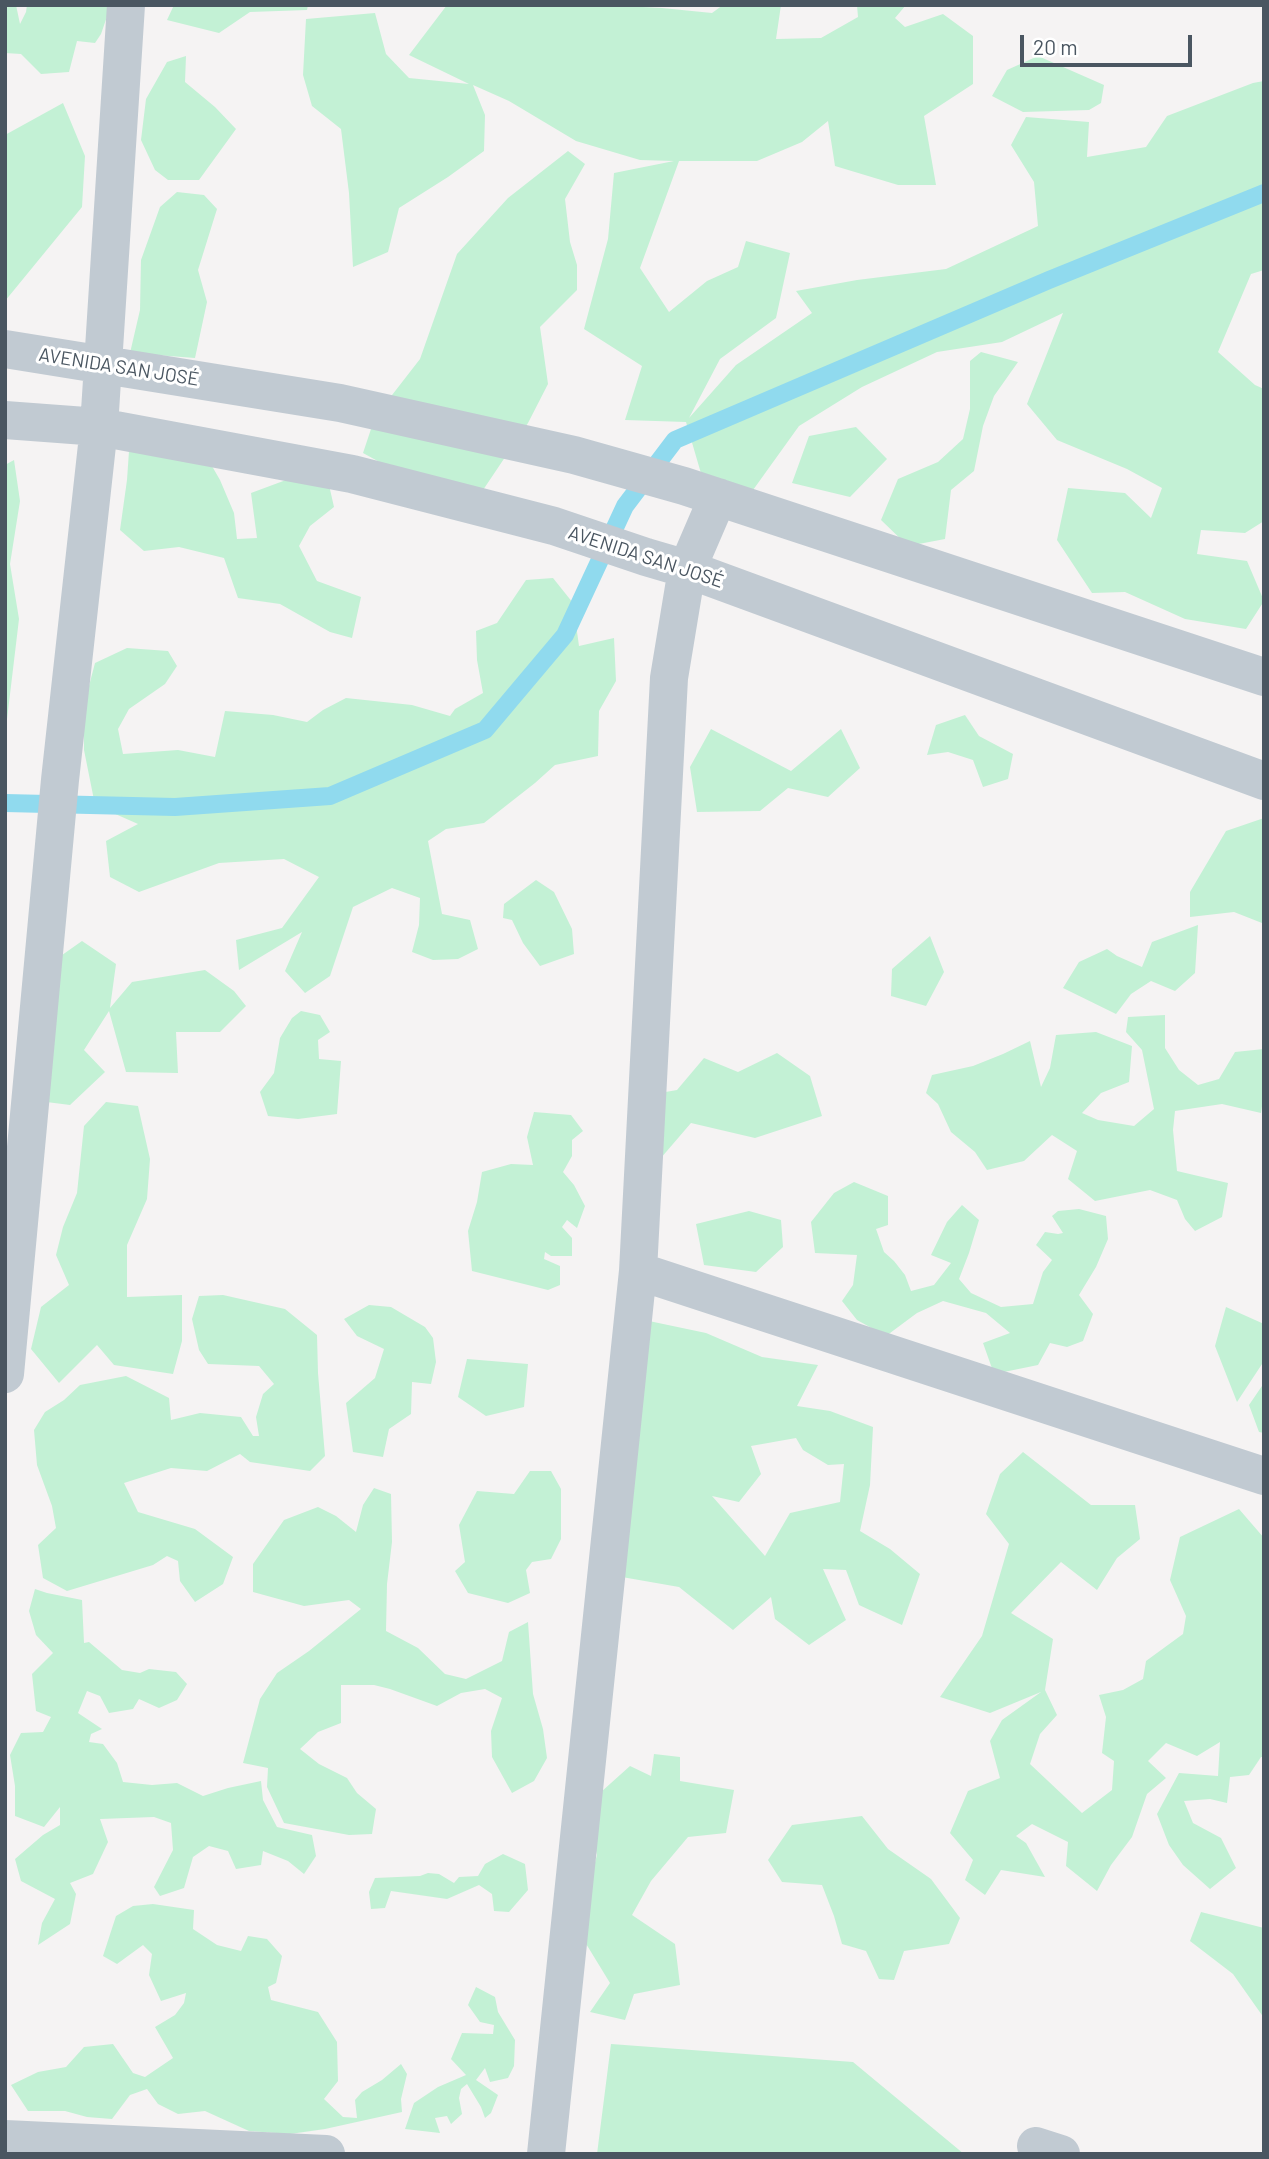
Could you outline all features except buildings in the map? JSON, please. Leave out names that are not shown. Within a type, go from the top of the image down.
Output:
[{"type":"street","points":[[5,1374],[60,780],[99,427],[126,5]]},
{"type":"street","name":"AVENIDA SAN JOSÉ","points":[[5,349],[340,403],[574,455],[701,491],[1264,677]]},
{"type":"street","name":"AVENIDA SAN JOSÉ","points":[[5,420],[99,427],[352,474],[554,526],[687,569],[1264,780]]},
{"type":"street","points":[[546,2154],[638,1271],[669,678],[701,491]]},
{"type":"street","points":[[638,1271],[1264,1476]]},
{"type":"street","points":[[5,2139],[326,2154]]},
{"type":"green space","points":[[5,5],[16,5],[20,24],[27,5],[111,5],[95,43],[77,41],[69,72],[41,74],[21,54],[5,53]]},
{"type":"green space","points":[[174,5],[308,5],[307,10],[250,12],[219,33],[167,20]]},
{"type":"green space","points":[[447,5],[604,5],[712,13],[723,5],[781,5],[776,39],[821,38],[858,17],[857,5],[906,5],[895,18],[905,27],[943,14],[973,36],[973,84],[924,116],[936,185],[898,185],[835,166],[828,121],[802,142],[757,161],[679,161],[640,268],[669,312],[707,281],[738,267],[746,241],[790,253],[776,318],[720,359],[689,418],[736,365],[812,313],[796,291],[946,269],[1038,226],[1034,182],[1011,145],[1026,117],[1089,122],[1087,157],[1146,147],[1167,116],[1264,81],[1264,270],[1251,274],[1218,352],[1255,385],[1264,389],[1264,521],[1245,533],[1201,530],[1197,554],[1247,561],[1264,601],[1246,629],[1185,619],[1125,592],[1092,593],[1057,540],[1068,488],[1125,493],[1151,518],[1162,488],[1127,469],[1057,440],[1027,404],[1063,313],[1002,342],[937,352],[862,387],[799,426],[748,497],[712,511],[686,422],[625,420],[642,366],[584,329],[608,239],[614,173],[674,161],[640,160],[576,141],[509,101],[473,85],[485,115],[484,151],[399,208],[388,252],[353,267],[349,193],[341,129],[312,106],[303,75],[306,19],[375,13],[386,54],[409,78],[469,84],[409,55]]},
{"type":"green space","points":[[186,56],[185,82],[236,129],[199,180],[168,180],[155,170],[141,140],[146,99],[167,62]]},
{"type":"green space","points":[[1038,56],[1104,85],[1101,103],[1089,110],[1023,112],[992,96],[1007,70]]},
{"type":"green space","points":[[63,103],[85,156],[82,207],[5,301],[5,135]]},
{"type":"green space","points":[[568,151],[585,164],[565,199],[570,242],[577,265],[577,290],[540,327],[548,384],[528,423],[481,493],[445,498],[363,453],[375,417],[420,359],[457,254],[508,198]]},
{"type":"green space","points":[[177,192],[204,195],[217,209],[198,270],[207,302],[195,358],[130,353],[140,310],[141,260],[160,207]]},
{"type":"green space","points":[[981,352],[1018,362],[994,396],[983,426],[974,471],[951,490],[945,539],[908,546],[881,520],[898,479],[938,462],[963,439],[970,409],[970,361]]},
{"type":"green space","points":[[856,427],[887,459],[850,497],[792,483],[809,436]]},
{"type":"green space","points":[[129,451],[205,454],[234,513],[237,539],[257,538],[251,493],[286,480],[329,485],[334,507],[310,526],[299,546],[317,581],[361,597],[352,638],[330,632],[280,604],[238,598],[224,558],[179,547],[144,551],[120,530]]},
{"type":"green space","points":[[14,460],[20,501],[10,564],[19,619],[5,736],[5,465]]},
{"type":"green space","points":[[553,578],[573,603],[579,646],[614,638],[616,681],[599,711],[598,756],[555,765],[484,823],[446,829],[428,841],[442,914],[470,920],[478,949],[458,959],[433,960],[412,952],[419,925],[420,898],[392,888],[353,907],[330,976],[305,993],[285,971],[302,932],[239,970],[236,940],[282,928],[319,877],[284,859],[219,863],[139,892],[110,877],[106,841],[138,824],[95,805],[84,750],[84,705],[95,663],[127,648],[168,651],[177,666],[165,684],[129,709],[118,729],[123,754],[178,750],[215,757],[225,711],[273,715],[307,722],[346,698],[412,705],[450,716],[455,709],[483,693],[477,660],[476,631],[497,623],[526,580]]},
{"type":"green space","points":[[965,715],[979,736],[1013,754],[1008,779],[983,787],[973,760],[948,752],[927,755],[936,725]]},
{"type":"green space","points":[[711,729],[791,771],[841,729],[860,768],[828,797],[788,788],[760,811],[697,812],[690,767]]},
{"type":"green space","points":[[1264,818],[1264,922],[1234,912],[1190,917],[1190,892],[1226,831]]},
{"type":"green space","points":[[536,880],[554,892],[572,929],[574,954],[540,966],[523,943],[512,920],[503,918],[504,904]]},
{"type":"green space","points":[[1198,925],[1195,973],[1175,991],[1151,981],[1131,994],[1116,1014],[1063,988],[1079,962],[1107,949],[1142,967],[1152,942]]},
{"type":"green space","points":[[930,936],[944,972],[926,1006],[891,996],[892,969]]},
{"type":"green space","points":[[82,941],[116,964],[110,1008],[132,982],[205,970],[234,991],[246,1006],[220,1032],[176,1032],[178,1073],[126,1072],[109,1011],[84,1050],[105,1072],[70,1105],[31,1100],[55,960]]},
{"type":"green space","points":[[301,1011],[320,1015],[330,1032],[318,1040],[319,1059],[341,1061],[337,1114],[298,1119],[268,1116],[260,1092],[274,1073],[280,1038],[292,1018]]},
{"type":"green space","points":[[1165,1015],[1165,1048],[1179,1070],[1198,1085],[1219,1079],[1235,1052],[1264,1049],[1261,1113],[1222,1104],[1175,1111],[1173,1130],[1177,1171],[1228,1183],[1222,1217],[1195,1231],[1185,1219],[1177,1200],[1150,1190],[1095,1201],[1068,1179],[1077,1151],[1052,1135],[1024,1161],[987,1170],[975,1152],[951,1132],[938,1104],[926,1093],[932,1075],[973,1066],[1030,1041],[1041,1087],[1050,1068],[1056,1035],[1096,1032],[1132,1046],[1129,1082],[1101,1093],[1082,1113],[1098,1120],[1134,1126],[1154,1109],[1142,1050],[1126,1032],[1128,1017]]},
{"type":"green space","points":[[777,1053],[810,1076],[822,1116],[755,1138],[691,1123],[642,1180],[637,1097],[677,1090],[704,1058],[738,1072]]},
{"type":"green space","points":[[106,1102],[138,1106],[150,1159],[147,1199],[127,1245],[127,1297],[182,1295],[182,1341],[173,1374],[114,1365],[97,1345],[59,1383],[31,1349],[41,1307],[69,1285],[56,1255],[63,1227],[77,1193],[84,1126]]},
{"type":"green space","points":[[534,1112],[571,1115],[583,1131],[572,1140],[572,1156],[563,1172],[574,1185],[585,1206],[577,1228],[567,1220],[562,1227],[572,1238],[572,1256],[551,1256],[545,1252],[544,1259],[560,1266],[560,1285],[548,1290],[472,1271],[468,1231],[482,1172],[511,1164],[533,1165],[527,1137]]},
{"type":"green space","points":[[854,1182],[888,1196],[888,1225],[876,1229],[884,1252],[905,1275],[911,1291],[934,1285],[951,1263],[931,1255],[947,1222],[962,1205],[979,1220],[959,1279],[971,1293],[1001,1307],[1033,1304],[1043,1272],[1052,1260],[1036,1245],[1045,1232],[1063,1233],[1052,1216],[1058,1211],[1079,1209],[1106,1216],[1108,1239],[1096,1267],[1079,1295],[1093,1314],[1083,1341],[1067,1347],[1050,1343],[1038,1365],[994,1374],[983,1343],[1010,1333],[986,1313],[943,1301],[917,1313],[886,1336],[857,1320],[842,1301],[853,1285],[857,1255],[815,1253],[811,1222],[834,1193]]},
{"type":"green space","points":[[749,1211],[781,1220],[783,1247],[756,1272],[704,1265],[696,1224]]},
{"type":"green space","points":[[223,1295],[285,1309],[317,1335],[325,1456],[310,1471],[250,1462],[240,1454],[207,1471],[171,1468],[124,1483],[138,1512],[195,1529],[233,1557],[223,1584],[195,1602],[180,1581],[178,1561],[167,1556],[153,1565],[67,1591],[43,1578],[38,1545],[56,1528],[52,1506],[37,1465],[34,1430],[45,1412],[64,1400],[80,1385],[126,1376],[169,1398],[171,1420],[200,1413],[241,1417],[253,1436],[259,1436],[256,1417],[263,1394],[274,1384],[259,1366],[208,1364],[199,1350],[192,1319],[199,1296]]},
{"type":"green space","points":[[369,1305],[391,1307],[425,1327],[433,1338],[436,1362],[431,1384],[412,1382],[411,1414],[389,1429],[383,1457],[353,1452],[346,1403],[375,1378],[384,1349],[357,1336],[344,1319]]},
{"type":"green space","points":[[1226,1307],[1264,1324],[1264,1361],[1237,1402],[1215,1346]]},
{"type":"green space","points":[[630,1317],[706,1333],[762,1357],[818,1365],[797,1406],[830,1411],[873,1427],[870,1485],[860,1531],[890,1549],[920,1574],[902,1625],[859,1605],[846,1570],[823,1569],[846,1620],[809,1645],[775,1619],[771,1597],[733,1630],[679,1587],[599,1573]],"holes":[[[796,1438],[803,1450],[828,1465],[844,1464],[840,1502],[790,1513],[765,1556],[712,1496],[739,1502],[761,1474],[751,1446]]]},
{"type":"green space","points":[[467,1359],[528,1364],[524,1407],[486,1416],[458,1397]]},
{"type":"green space","points":[[1264,1383],[1264,1433],[1259,1432],[1249,1405]]},
{"type":"green space","points":[[1023,1452],[1091,1505],[1135,1505],[1140,1539],[1117,1558],[1097,1590],[1061,1562],[1011,1613],[1053,1639],[1045,1690],[1057,1715],[1040,1734],[1030,1764],[1082,1813],[1112,1790],[1114,1761],[1102,1753],[1106,1717],[1099,1695],[1123,1690],[1143,1679],[1146,1661],[1183,1634],[1186,1616],[1170,1580],[1180,1537],[1239,1509],[1264,1538],[1264,1757],[1261,1757],[1249,1775],[1230,1777],[1227,1803],[1210,1799],[1184,1801],[1193,1823],[1221,1838],[1236,1868],[1210,1889],[1183,1865],[1169,1845],[1157,1814],[1179,1773],[1218,1776],[1220,1742],[1197,1756],[1166,1743],[1148,1761],[1166,1778],[1147,1794],[1132,1837],[1111,1865],[1097,1891],[1066,1866],[1068,1842],[1032,1824],[1016,1836],[1026,1843],[1045,1877],[1001,1870],[985,1895],[965,1880],[973,1860],[950,1833],[968,1791],[1000,1778],[990,1741],[1002,1720],[1041,1692],[990,1713],[940,1697],[982,1636],[1009,1544],[986,1514],[1000,1474]]},
{"type":"green space","points":[[530,1471],[551,1471],[561,1489],[561,1539],[551,1559],[532,1562],[526,1570],[530,1593],[508,1603],[468,1593],[455,1571],[465,1562],[459,1525],[477,1491],[514,1494]]},
{"type":"green space","points":[[374,1488],[391,1494],[392,1542],[387,1584],[386,1631],[418,1648],[445,1674],[466,1679],[502,1661],[509,1632],[528,1622],[533,1694],[543,1729],[547,1758],[534,1781],[512,1793],[492,1757],[491,1731],[502,1698],[485,1689],[461,1693],[437,1706],[374,1685],[341,1685],[341,1723],[318,1732],[300,1749],[319,1764],[347,1778],[357,1793],[376,1809],[372,1834],[349,1835],[284,1823],[267,1787],[268,1768],[243,1763],[260,1699],[277,1673],[361,1609],[349,1600],[304,1606],[253,1592],[253,1564],[284,1520],[318,1507],[336,1516],[356,1532],[363,1505]]},
{"type":"green space","points":[[35,1589],[82,1600],[84,1643],[89,1642],[122,1670],[140,1673],[149,1669],[176,1672],[187,1684],[177,1700],[159,1708],[139,1699],[133,1709],[109,1713],[100,1696],[87,1691],[78,1713],[102,1729],[91,1734],[89,1742],[103,1744],[117,1763],[123,1782],[152,1785],[177,1783],[203,1796],[261,1781],[263,1800],[277,1827],[312,1835],[316,1856],[304,1874],[288,1861],[263,1851],[261,1865],[236,1869],[228,1851],[209,1846],[193,1857],[184,1888],[160,1896],[154,1887],[173,1850],[171,1823],[154,1817],[100,1819],[108,1842],[93,1874],[70,1883],[76,1894],[70,1924],[38,1945],[42,1923],[55,1899],[21,1881],[15,1859],[43,1835],[60,1825],[60,1807],[44,1827],[15,1816],[15,1786],[10,1755],[21,1733],[43,1732],[51,1717],[36,1711],[32,1674],[53,1653],[36,1635],[29,1611]]},
{"type":"green space","points":[[654,1754],[680,1757],[680,1781],[734,1790],[726,1833],[688,1837],[651,1881],[632,1915],[675,1944],[680,1985],[634,1994],[625,2020],[590,2012],[610,1983],[577,1929],[597,1855],[590,1827],[601,1792],[630,1766],[651,1776]]},
{"type":"green space","points":[[862,1816],[888,1849],[931,1879],[960,1918],[949,1944],[904,1951],[894,1980],[879,1979],[866,1951],[842,1944],[822,1885],[782,1882],[768,1860],[792,1825]]},
{"type":"green space","points":[[503,1854],[525,1864],[528,1890],[509,1912],[494,1911],[492,1894],[479,1885],[447,1899],[391,1891],[385,1908],[371,1909],[369,1892],[375,1878],[420,1876],[428,1873],[439,1874],[454,1883],[459,1877],[478,1876],[485,1864]]},
{"type":"green space","points":[[153,1904],[194,1910],[193,1929],[217,1945],[241,1951],[248,1936],[267,1939],[282,1956],[276,1983],[268,1987],[271,2000],[318,2012],[337,2042],[338,2081],[324,2099],[343,2117],[357,2118],[355,2100],[401,2064],[407,2074],[401,2099],[402,2112],[290,2134],[249,2131],[205,2111],[178,2114],[158,2104],[147,2089],[130,2095],[112,2119],[87,2117],[65,2111],[28,2111],[11,2085],[38,2072],[66,2067],[84,2047],[113,2044],[133,2073],[145,2077],[173,2058],[155,2027],[175,2015],[184,2003],[186,1993],[161,2001],[149,1975],[152,1954],[143,1945],[117,1964],[103,1956],[116,1916],[133,1906]]},
{"type":"green space","points":[[1201,1912],[1264,1928],[1264,2018],[1233,1974],[1190,1941]]},
{"type":"green space","points":[[476,1987],[495,1997],[498,2012],[515,2040],[514,2066],[508,2078],[490,2082],[485,2068],[476,2080],[498,2095],[491,2113],[485,2118],[467,2084],[461,2089],[459,2098],[462,2114],[451,2124],[447,2116],[435,2118],[440,2133],[405,2129],[414,2103],[438,2087],[466,2075],[451,2059],[462,2033],[493,2034],[494,2025],[480,2022],[468,2005]]},
{"type":"green space","points":[[611,2044],[853,2062],[964,2154],[597,2154]]},
{"type":"waterway","points":[[5,803],[175,807],[330,796],[485,730],[565,635],[625,506],[675,440],[1049,280],[1264,193]]}]
